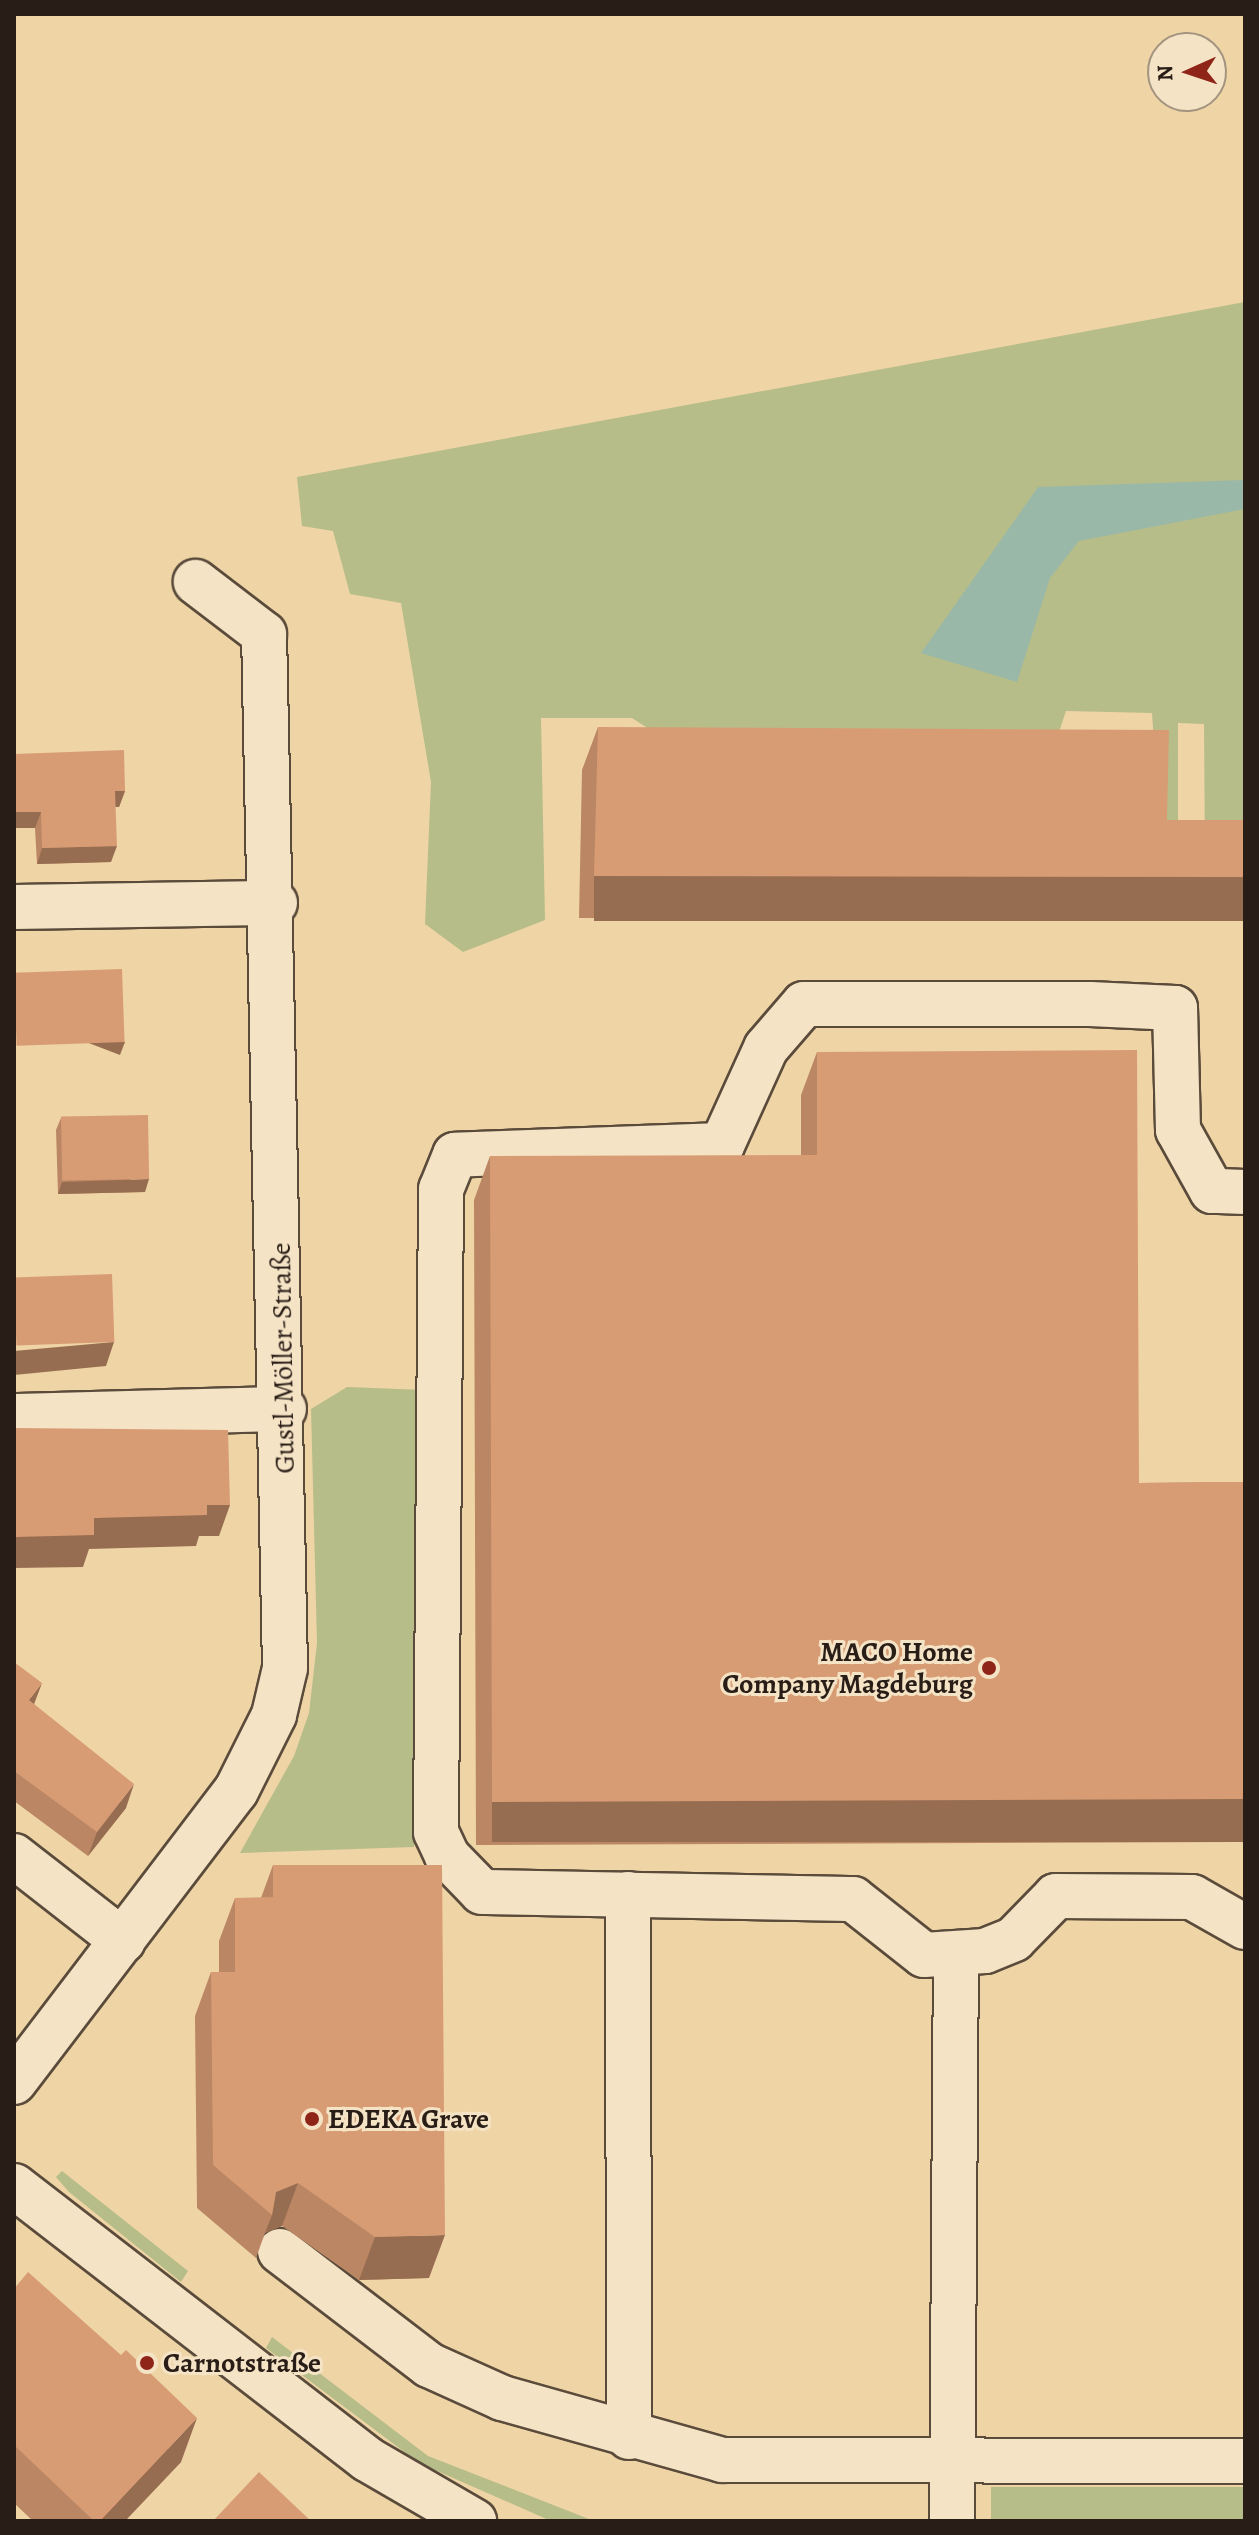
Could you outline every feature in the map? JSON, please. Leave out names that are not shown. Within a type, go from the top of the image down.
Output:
[{"type":"street","name":"Gustl-Möller-Straße","points":[[14,2082],[236,1791],[274,1715],[286,1644],[275,903],[264,634],[196,582]]},
{"type":"street","points":[[14,907],[275,903]]},
{"type":"street","points":[[1245,1192],[1212,1191],[1178,1130],[1175,1008],[1090,1004],[804,1004],[766,1048],[722,1145],[475,1149],[450,1160],[441,1189],[436,1832],[447,1856],[482,1892],[853,1899],[924,1955],[956,1954],[1014,1939],[1056,1896],[1192,1897],[1245,1927]]},
{"type":"street","points":[[14,1416],[284,1409]]},
{"type":"street","points":[[14,1856],[123,1941]]},
{"type":"street","points":[[628,1894],[629,2437]]},
{"type":"street","points":[[952,2521],[956,1954]]},
{"type":"street","points":[[14,2186],[355,2450],[474,2521]]},
{"type":"street","points":[[280,2251],[429,2365],[502,2398],[629,2437],[722,2460],[953,2458],[1245,2461]]},
{"type":"green space","points":[[1245,302],[1245,858],[1205,856],[1204,724],[1178,723],[1178,859],[1162,858],[1152,713],[1066,711],[1058,735],[669,742],[632,718],[541,718],[545,920],[463,952],[425,924],[431,782],[401,603],[350,594],[333,531],[302,526],[297,477]]},
{"type":"green space","points":[[347,1387],[425,1390],[414,1847],[240,1853],[294,1756],[309,1713],[317,1643],[311,1409]]},
{"type":"green space","points":[[62,2171],[188,2271],[181,2282],[69,2192],[56,2177]]},
{"type":"green space","points":[[272,2337],[428,2456],[594,2521],[551,2521],[419,2463],[266,2348]]},
{"type":"green space","points":[[991,2487],[1245,2487],[1245,2521],[991,2521]]},
{"type":"shaded area","points":[[1245,480],[1245,509],[1079,541],[1050,578],[1017,682],[921,653],[1038,487]]},
{"type":"building","points":[[598,727],[1169,730],[1167,820],[1245,820],[1245,877],[594,876]]},
{"type":"building","points":[[124,750],[125,791],[115,791],[117,846],[42,848],[41,812],[14,812],[14,754]]},
{"type":"building","points":[[122,969],[125,1042],[17,1046],[14,973]]},
{"type":"building","points":[[1137,1050],[1139,1483],[1245,1482],[1245,1799],[492,1802],[490,1156],[817,1155],[817,1052]]},
{"type":"building","points":[[148,1115],[149,1179],[62,1181],[61,1117]]},
{"type":"building","points":[[112,1274],[114,1342],[16,1345],[14,1277]]},
{"type":"building","points":[[14,1428],[228,1430],[230,1505],[207,1505],[207,1515],[94,1518],[94,1535],[14,1537]]},
{"type":"building","points":[[14,1662],[42,1683],[29,1700],[134,1784],[97,1832],[14,1771]]},
{"type":"building","name":"EDEKA Grave","points":[[273,1865],[442,1865],[445,2235],[375,2237],[298,2183],[276,2192],[272,2215],[213,2165],[211,1972],[235,1972],[235,1898],[273,1897]]},
{"type":"building","points":[[28,2272],[121,2355],[126,2350],[197,2418],[100,2521],[94,2521],[14,2445],[14,2289]]},
{"type":"building","points":[[259,2472],[311,2521],[213,2521]]},
{"type":"place","name":"MACO Home Company Magdeburg","points":[[989,1668]]},
{"type":"place","name":"EDEKA Grave","points":[[312,2119]]},
{"type":"place","name":"Carnotstraße","points":[[147,2363]]}]
